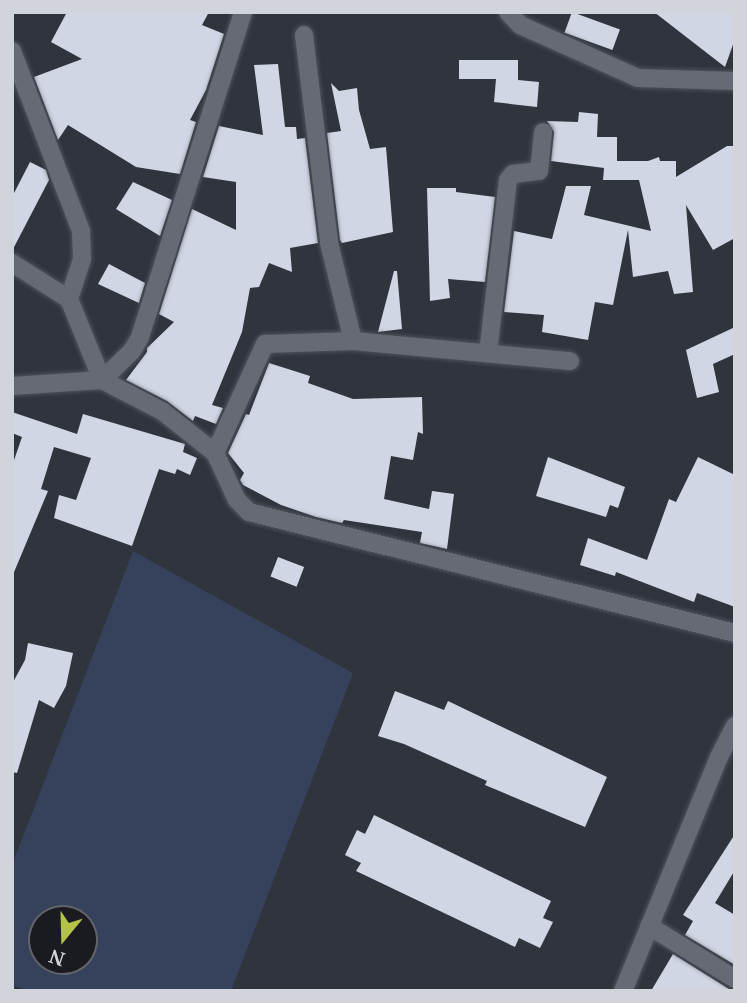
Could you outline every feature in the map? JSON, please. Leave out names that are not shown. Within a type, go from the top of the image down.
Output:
[{"type":"street","points":[[102,380],[132,351],[140,337],[243,12]]},
{"type":"street","points":[[508,12],[520,24],[638,78],[735,81]]},
{"type":"street","points":[[304,35],[329,243],[353,341]]},
{"type":"street","points":[[12,51],[81,231],[82,259],[69,299]]},
{"type":"street","points":[[488,354],[508,180],[513,174],[539,172],[543,132]]},
{"type":"street","points":[[12,263],[69,299],[102,380]]},
{"type":"street","points":[[215,453],[265,344],[353,341],[570,361]]},
{"type":"street","points":[[12,386],[102,380],[162,411],[215,453],[237,500],[249,512],[735,633]]},
{"type":"street","points":[[623,991],[649,926],[727,761],[735,726]]},
{"type":"street","points":[[649,926],[735,979]]},
{"type":"shaded area","points":[[133,551],[353,673],[231,991],[29,991],[12,985],[12,865]]},
{"type":"building","points":[[67,12],[209,12],[202,25],[224,34],[206,90],[190,120],[196,122],[180,174],[136,167],[68,125],[58,140],[34,77],[82,59],[51,42]]},
{"type":"building","points":[[572,12],[620,29],[612,50],[564,33]]},
{"type":"building","points":[[654,12],[735,12],[735,39],[725,67]]},
{"type":"building","points":[[459,60],[518,60],[518,80],[539,82],[537,107],[494,102],[496,79],[459,79]]},
{"type":"building","points":[[278,64],[285,127],[296,127],[297,139],[305,138],[318,243],[290,248],[292,272],[269,263],[259,287],[250,288],[242,332],[212,405],[223,408],[216,424],[195,416],[193,421],[167,401],[126,380],[147,352],[147,348],[174,322],[159,314],[192,209],[236,230],[236,182],[203,177],[219,126],[263,135],[254,65]]},
{"type":"building","points":[[331,83],[339,91],[357,88],[359,110],[370,149],[386,147],[393,232],[342,243],[340,240],[327,133],[341,131]]},
{"type":"building","points":[[579,112],[598,114],[597,137],[617,137],[617,161],[648,161],[659,157],[660,161],[676,161],[676,177],[727,146],[735,146],[735,238],[713,250],[686,205],[693,292],[674,294],[668,271],[633,277],[628,230],[613,305],[595,302],[588,340],[542,332],[544,315],[504,312],[514,231],[552,239],[566,186],[591,186],[584,215],[651,231],[639,180],[603,180],[604,168],[551,161],[554,132],[547,121],[578,122]]},
{"type":"building","points":[[30,162],[46,170],[49,180],[12,251],[12,197]]},
{"type":"building","points":[[133,182],[172,200],[160,236],[116,209]]},
{"type":"building","points":[[427,188],[456,188],[456,192],[495,197],[485,282],[448,279],[450,298],[430,301]]},
{"type":"building","points":[[109,264],[145,283],[139,303],[98,284]]},
{"type":"building","points":[[394,271],[397,271],[402,329],[378,332]]},
{"type":"building","points":[[735,327],[735,354],[713,364],[719,392],[697,398],[686,350]]},
{"type":"building","points":[[269,363],[310,376],[308,383],[353,399],[422,397],[423,434],[418,432],[413,460],[391,456],[384,499],[429,509],[432,491],[454,494],[447,549],[420,543],[422,532],[344,520],[342,523],[316,517],[281,505],[243,485],[240,480],[244,473],[228,453],[246,414],[249,415]]},
{"type":"building","points":[[12,412],[77,434],[83,414],[185,444],[183,452],[197,458],[190,475],[177,469],[175,474],[159,469],[132,546],[54,518],[59,495],[76,500],[91,458],[54,447],[41,489],[48,491],[12,577],[12,466],[22,437],[12,433]]},
{"type":"building","points":[[548,457],[625,487],[618,508],[610,505],[606,517],[536,496]]},
{"type":"building","points":[[698,457],[735,475],[735,607],[697,593],[694,602],[616,572],[615,576],[580,565],[588,538],[647,560],[669,499],[676,502]]},
{"type":"building","points":[[278,557],[304,567],[297,587],[270,577]]},
{"type":"building","points":[[28,643],[73,653],[66,686],[54,708],[39,700],[17,773],[12,772],[12,684],[25,660]]},
{"type":"building","points":[[395,691],[444,710],[448,701],[607,777],[585,827],[485,785],[487,781],[404,744],[378,736]]},
{"type":"building","points":[[374,815],[551,901],[543,918],[553,922],[540,948],[519,938],[515,947],[356,871],[361,863],[345,855],[357,830],[365,834]]},
{"type":"building","points":[[735,834],[735,870],[715,903],[735,915],[735,965],[685,935],[693,921],[683,915]]},
{"type":"building","points":[[673,954],[729,989],[735,991],[651,991]]}]
